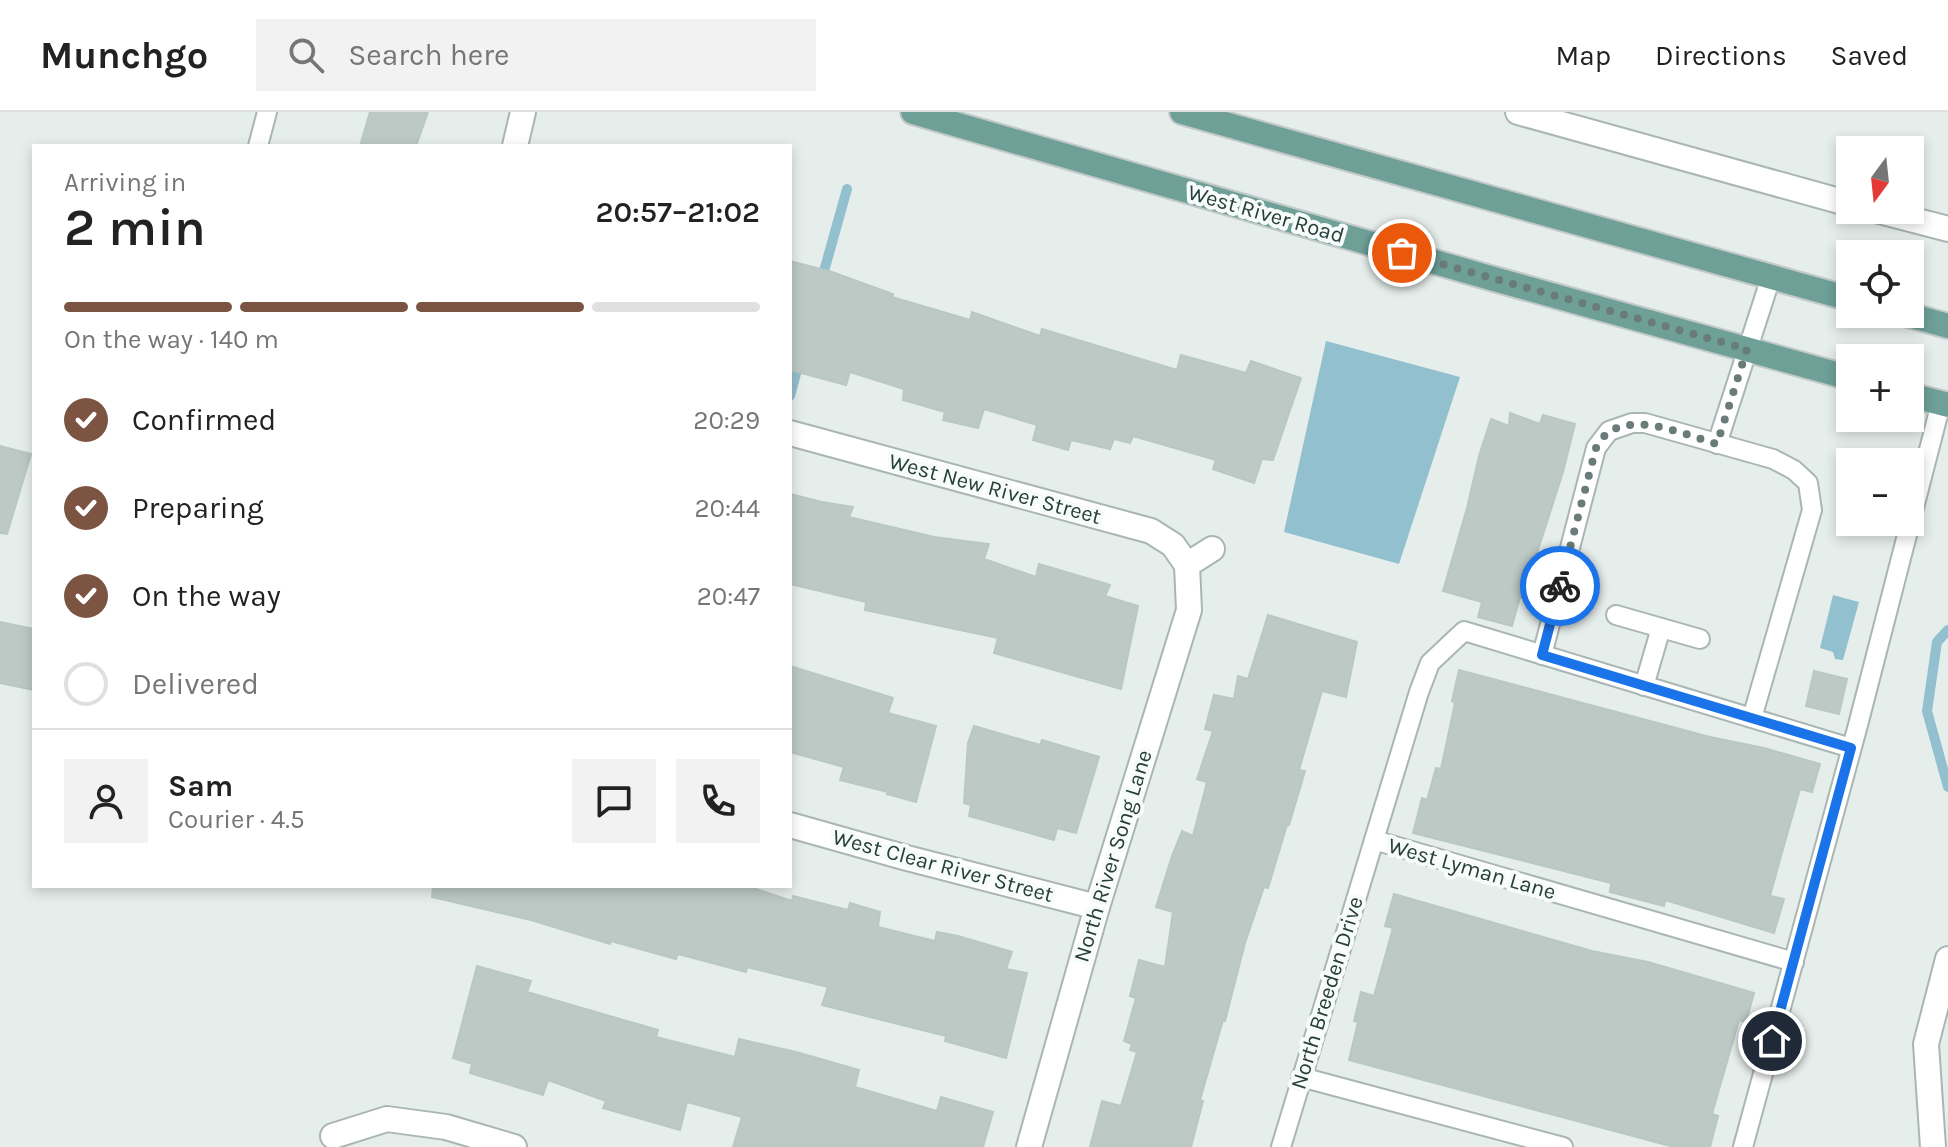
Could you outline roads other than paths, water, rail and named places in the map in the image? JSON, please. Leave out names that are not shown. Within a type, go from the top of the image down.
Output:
[{"type":"main road","name":"West River Road","points":[[913,112],[1836,374]]},
{"type":"main road","points":[[1182,112],[1836,295]]},
{"type":"main road","points":[[1924,319],[1948,326]]},
{"type":"main road","points":[[1924,399],[1944,404]]},
{"type":"street","points":[[515,144],[523,112]]},
{"type":"street","points":[[1518,112],[1836,200]]},
{"type":"street","points":[[1924,223],[1948,229]]},
{"type":"street","name":"West New River Street","points":[[792,434],[1151,531],[1173,545],[1187,565]]},
{"type":"street","points":[[1187,565],[1212,549]]},
{"type":"street","name":"North River Song Lane","points":[[1029,1147],[1097,907],[1189,610],[1187,565]]},
{"type":"street","name":"West Clear River Street","points":[[792,826],[1097,907]]},
{"type":"street","points":[[1933,1147],[1926,1044],[1948,959]]},
{"type":"street","points":[[333,1136],[387,1119],[446,1127],[514,1147]]},
{"type":"lane","points":[[259,144],[267,112]]},
{"type":"lane","points":[[1717,444],[1771,277]]},
{"type":"lane","points":[[1743,1147],[1944,404]]},
{"type":"lane","points":[[1752,718],[1812,510],[1808,483],[1794,470],[1773,459],[1645,423],[1632,423],[1609,431],[1596,448],[1542,655],[1851,748]]},
{"type":"lane","points":[[1616,615],[1700,639]]},
{"type":"lane","points":[[1644,686],[1661,628]]},
{"type":"lane","name":"West Lyman Lane","points":[[1542,655],[1464,631],[1430,663],[1374,840],[1794,962]]},
{"type":"lane","name":"North Breeden Drive","points":[[1281,1147],[1374,840]]},
{"type":"lane","points":[[1301,1077],[1563,1147]]},
{"type":"water","points":[[1326,341],[1460,377],[1399,564],[1284,532]]},
{"type":"water","points":[[1833,595],[1859,602],[1843,660],[1835,659],[1833,652],[1820,648]]},
{"type":"waterway","points":[[821,282],[847,189]]},
{"type":"waterway","points":[[792,389],[800,359]]},
{"type":"waterway","points":[[1948,630],[1937,642],[1927,711],[1948,787]]}]
